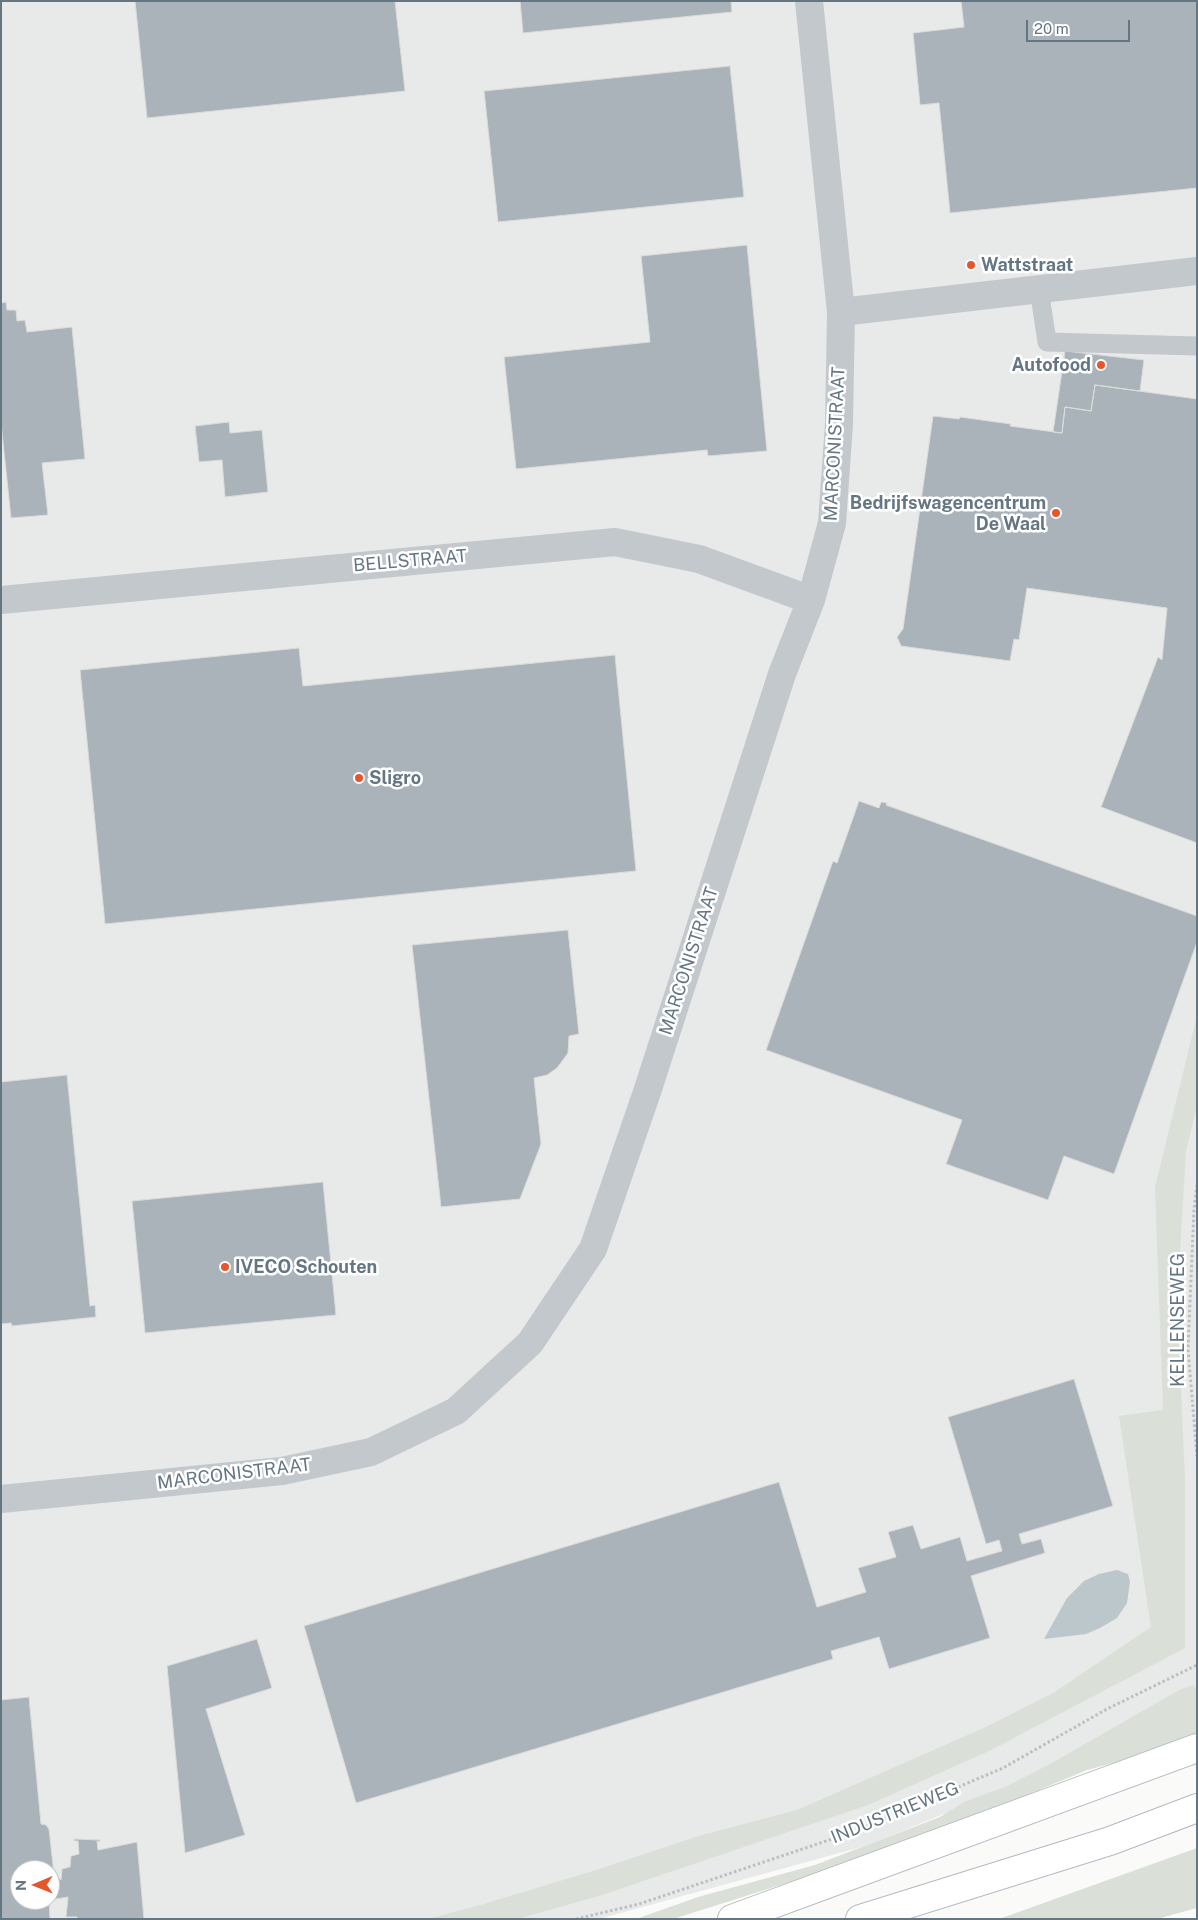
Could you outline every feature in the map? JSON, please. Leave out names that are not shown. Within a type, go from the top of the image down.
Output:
[{"type":"main road","points":[[732,1919],[1197,1748]]},
{"type":"main road","points":[[860,1919],[1110,1841],[1197,1808]]},
{"type":"street","name":"MARCONISTRAAT","points":[[1,1499],[282,1471],[371,1452],[456,1411],[530,1343],[593,1249],[648,1089],[782,674],[811,600],[832,523],[839,424],[841,312],[809,1]]},
{"type":"street","points":[[841,312],[1197,271]]},
{"type":"street","name":"BELLSTRAAT","points":[[1,600],[616,542],[699,559],[811,600]]},
{"type":"lane","points":[[1039,289],[1047,342],[1197,346]]},
{"type":"path","name":"KELLENSEWEG","points":[[1197,1185],[1194,1209],[1188,1349],[1197,1456]]},
{"type":"path","name":"INDUSTRIEWEG","points":[[576,1919],[639,1904],[850,1833],[1002,1768],[1107,1709],[1197,1665]]},
{"type":"shaded area","points":[[1,1],[1197,1],[1197,1711],[865,1846],[599,1919],[1,1919]]},
{"type":"shaded area","points":[[1197,1016],[1197,1106],[1186,1151],[1177,1302],[1185,1480],[1185,1648],[991,1750],[868,1805],[599,1896],[517,1919],[427,1919],[593,1871],[702,1835],[797,1810],[986,1727],[1055,1692],[1151,1627],[1119,1416],[1163,1410],[1155,1187]]},
{"type":"shaded area","points":[[1117,1570],[1128,1574],[1130,1582],[1127,1603],[1117,1618],[1086,1634],[1044,1639],[1067,1598],[1084,1581],[1099,1574]]},
{"type":"shaded area","points":[[1193,1685],[1197,1689],[1197,1740],[1087,1770],[1017,1799],[1015,1802],[845,1866],[673,1919],[636,1919],[698,1897],[815,1865],[940,1817],[964,1802],[1005,1787],[1052,1763],[1181,1689]]},
{"type":"shaded area","points":[[1197,1848],[1197,1908],[1157,1919],[999,1919]]},
{"type":"building","points":[[135,1],[395,1],[405,91],[147,118]]},
{"type":"building","points":[[520,1],[731,1],[732,12],[523,33]]},
{"type":"building","points":[[961,1],[1197,1],[1197,188],[950,213],[939,103],[920,105],[913,33],[964,27]]},
{"type":"building","points":[[730,66],[744,197],[498,222],[484,91]]},
{"type":"building","points":[[747,245],[767,451],[708,456],[707,450],[516,469],[504,357],[650,342],[641,256]]},
{"type":"building","points":[[6,302],[7,310],[16,310],[17,321],[25,320],[27,332],[72,327],[85,459],[42,463],[48,515],[11,518],[1,423],[1,303]]},
{"type":"building","points":[[1065,351],[1144,360],[1140,391],[1095,385],[1091,411],[1065,407],[1062,433],[1053,432]]},
{"type":"building","points":[[1095,385],[1197,399],[1197,843],[1101,807],[1158,657],[1162,660],[1167,608],[1027,588],[1019,640],[1014,639],[1010,661],[901,646],[897,637],[903,629],[933,416],[959,419],[960,417],[1062,433],[1065,407],[1091,411]]},
{"type":"building","points":[[229,422],[230,433],[262,430],[268,492],[225,497],[222,460],[199,462],[195,426]]},
{"type":"building","name":"Sligro","points":[[299,648],[303,686],[615,655],[636,871],[105,924],[80,670]]},
{"type":"building","points":[[859,801],[879,808],[881,802],[887,803],[886,805],[1197,916],[1197,942],[1114,1174],[1064,1156],[1048,1200],[946,1164],[962,1120],[766,1050],[833,861],[837,863]]},
{"type":"building","points":[[568,930],[579,1034],[569,1036],[568,1053],[557,1068],[547,1075],[534,1078],[541,1144],[520,1199],[441,1207],[412,945]]},
{"type":"building","points":[[67,1075],[90,1306],[95,1305],[96,1317],[12,1326],[11,1323],[1,1324],[1,1082]]},
{"type":"building","points":[[323,1182],[336,1315],[145,1333],[132,1201]]},
{"type":"building","points":[[1074,1379],[1113,1506],[1019,1534],[1022,1544],[1041,1539],[1045,1553],[971,1576],[990,1638],[889,1669],[879,1637],[831,1651],[833,1659],[356,1803],[304,1626],[779,1482],[817,1607],[866,1592],[858,1568],[896,1557],[888,1532],[913,1525],[921,1549],[960,1537],[967,1561],[1002,1551],[999,1540],[986,1544],[948,1417]]},
{"type":"building","points":[[257,1639],[272,1688],[206,1709],[245,1835],[185,1853],[167,1666]]},
{"type":"building","points":[[29,1697],[41,1824],[46,1825],[49,1829],[52,1860],[10,1860],[10,1910],[50,1910],[50,1919],[1,1919],[1,1700]]},
{"type":"building","points":[[74,1839],[100,1840],[100,1842],[97,1841],[98,1850],[137,1842],[144,1919],[77,1919],[77,1917],[66,1917],[68,1897],[60,1898],[60,1879],[62,1869],[70,1867],[71,1856],[79,1854],[78,1841],[74,1841]]},
{"type":"place","name":"Wattstraat","points":[[971,265]]},
{"type":"place","name":"Autofood","points":[[1101,365]]},
{"type":"place","name":"Bedrijfswagencentrum De Waal","points":[[1056,513]]},
{"type":"place","name":"Sligro","points":[[359,778]]},
{"type":"place","name":"IVECO Schouten","points":[[225,1267]]}]
